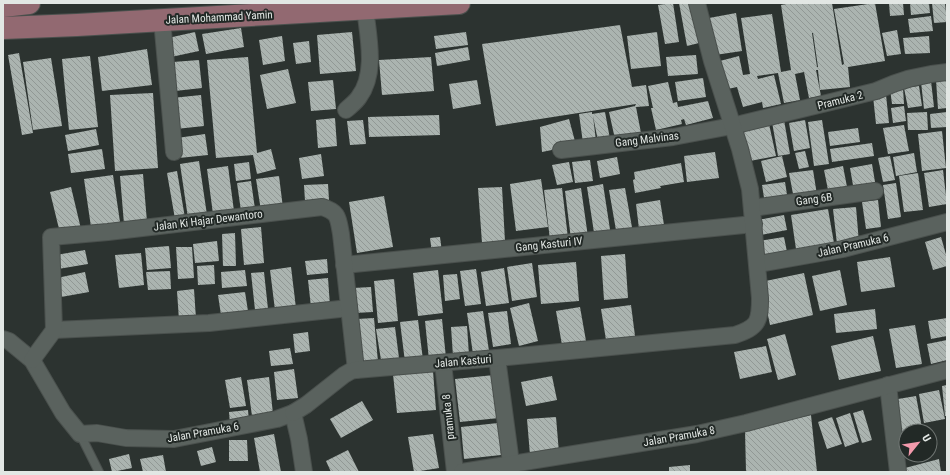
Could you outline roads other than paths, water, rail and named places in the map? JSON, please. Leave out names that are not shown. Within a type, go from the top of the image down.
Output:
[{"type":"main road","points":[[3,6],[29,3]]},
{"type":"main road","name":"Jalan Mohammad Yamin","points":[[3,28],[458,3]]},
{"type":"street","name":"Jalan Kasturi","points":[[293,413],[306,405],[344,375],[356,370],[735,335],[748,330],[757,323],[760,312],[758,264],[750,189],[740,150],[712,61],[697,3]]},
{"type":"street","points":[[346,110],[360,97],[368,78],[370,51],[365,8]]},
{"type":"street","points":[[162,20],[174,152]]},
{"type":"street","name":"Pramuka 2","points":[[732,126],[876,91],[917,77],[947,72]]},
{"type":"street","name":"Gang Malvinas","points":[[561,150],[673,137],[732,126]]},
{"type":"street","name":"Gang 6B","points":[[752,208],[875,191]]},
{"type":"street","name":"Jalan Ki Hajar Dewantoro","points":[[54,330],[51,237],[108,232],[322,207],[332,210],[338,218],[356,370]]},
{"type":"street","name":"Jalan Pramuka 6","points":[[758,264],[843,249],[947,222]]},
{"type":"street","name":"Gang Kasturi IV","points":[[344,265],[754,224]]},
{"type":"street","points":[[32,360],[54,330],[209,323],[349,308]]},
{"type":"street","points":[[3,339],[32,360],[63,413],[80,434]]},
{"type":"street","points":[[462,472],[511,463],[497,358]]},
{"type":"street","name":"pramuka 8","points":[[443,363],[454,472]]},
{"type":"street","name":"Jalan Pramuka 8","points":[[511,463],[697,434],[746,423],[947,370]]},
{"type":"street","points":[[888,385],[898,472]]},
{"type":"street","points":[[293,413],[304,472]]},
{"type":"street","name":"Jalan Pramuka 6","points":[[80,434],[97,432],[126,438],[174,439],[277,418],[293,413]]},
{"type":"lane","points":[[80,434],[99,472]]}]
